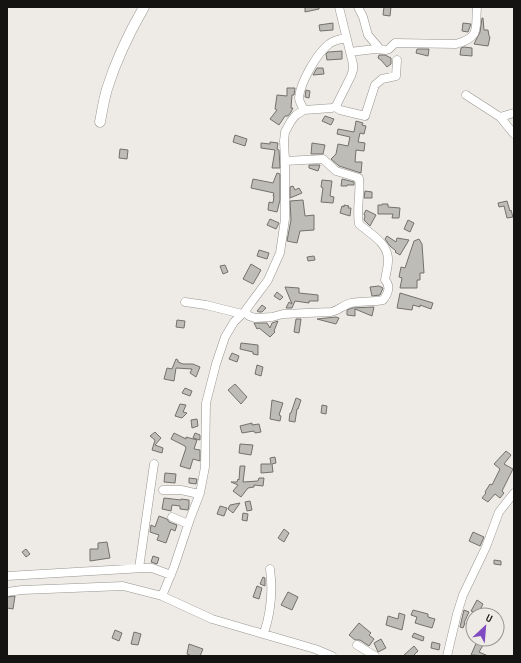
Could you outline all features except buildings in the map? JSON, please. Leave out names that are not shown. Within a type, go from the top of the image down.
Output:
[{"type":"main road","points":[[100,122],[107,90],[118,59],[132,28],[144,7]]},
{"type":"street","points":[[335,107],[352,76],[353,64],[339,7]]},
{"type":"street","points":[[358,7],[363,17],[368,35],[380,50]]},
{"type":"street","points":[[350,52],[389,49],[395,43],[456,44],[469,39],[475,33],[477,7]]},
{"type":"street","points":[[304,110],[299,98],[306,75],[311,66],[329,43],[346,38]]},
{"type":"street","points":[[162,595],[170,577],[199,494],[205,466],[206,403],[225,337],[234,322],[268,280],[280,253],[285,219],[285,132],[296,115],[304,110],[335,107],[340,110],[365,116],[375,85],[382,79],[396,76],[397,60]]},
{"type":"street","points":[[466,95],[500,117],[514,134]]},
{"type":"street","points":[[500,117],[514,113]]},
{"type":"street","points":[[185,302],[243,312],[254,318],[272,317],[283,314],[331,312],[336,311],[350,303],[383,300],[389,287],[386,280],[388,254],[377,238],[359,224],[358,201],[360,178],[336,171],[323,159],[285,161]]},
{"type":"street","points":[[139,568],[154,464]]},
{"type":"street","points":[[163,490],[181,490],[199,494]]},
{"type":"street","points":[[447,656],[463,595],[486,547],[501,508],[514,493]]},
{"type":"street","points":[[172,517],[188,524]]},
{"type":"street","points":[[7,576],[152,568],[170,577]]},
{"type":"street","points":[[264,631],[268,621],[272,586],[270,569]]},
{"type":"street","points":[[7,592],[22,590],[123,586],[162,595],[212,619],[264,631],[332,656]]},
{"type":"street","points":[[357,645],[375,656]]}]
